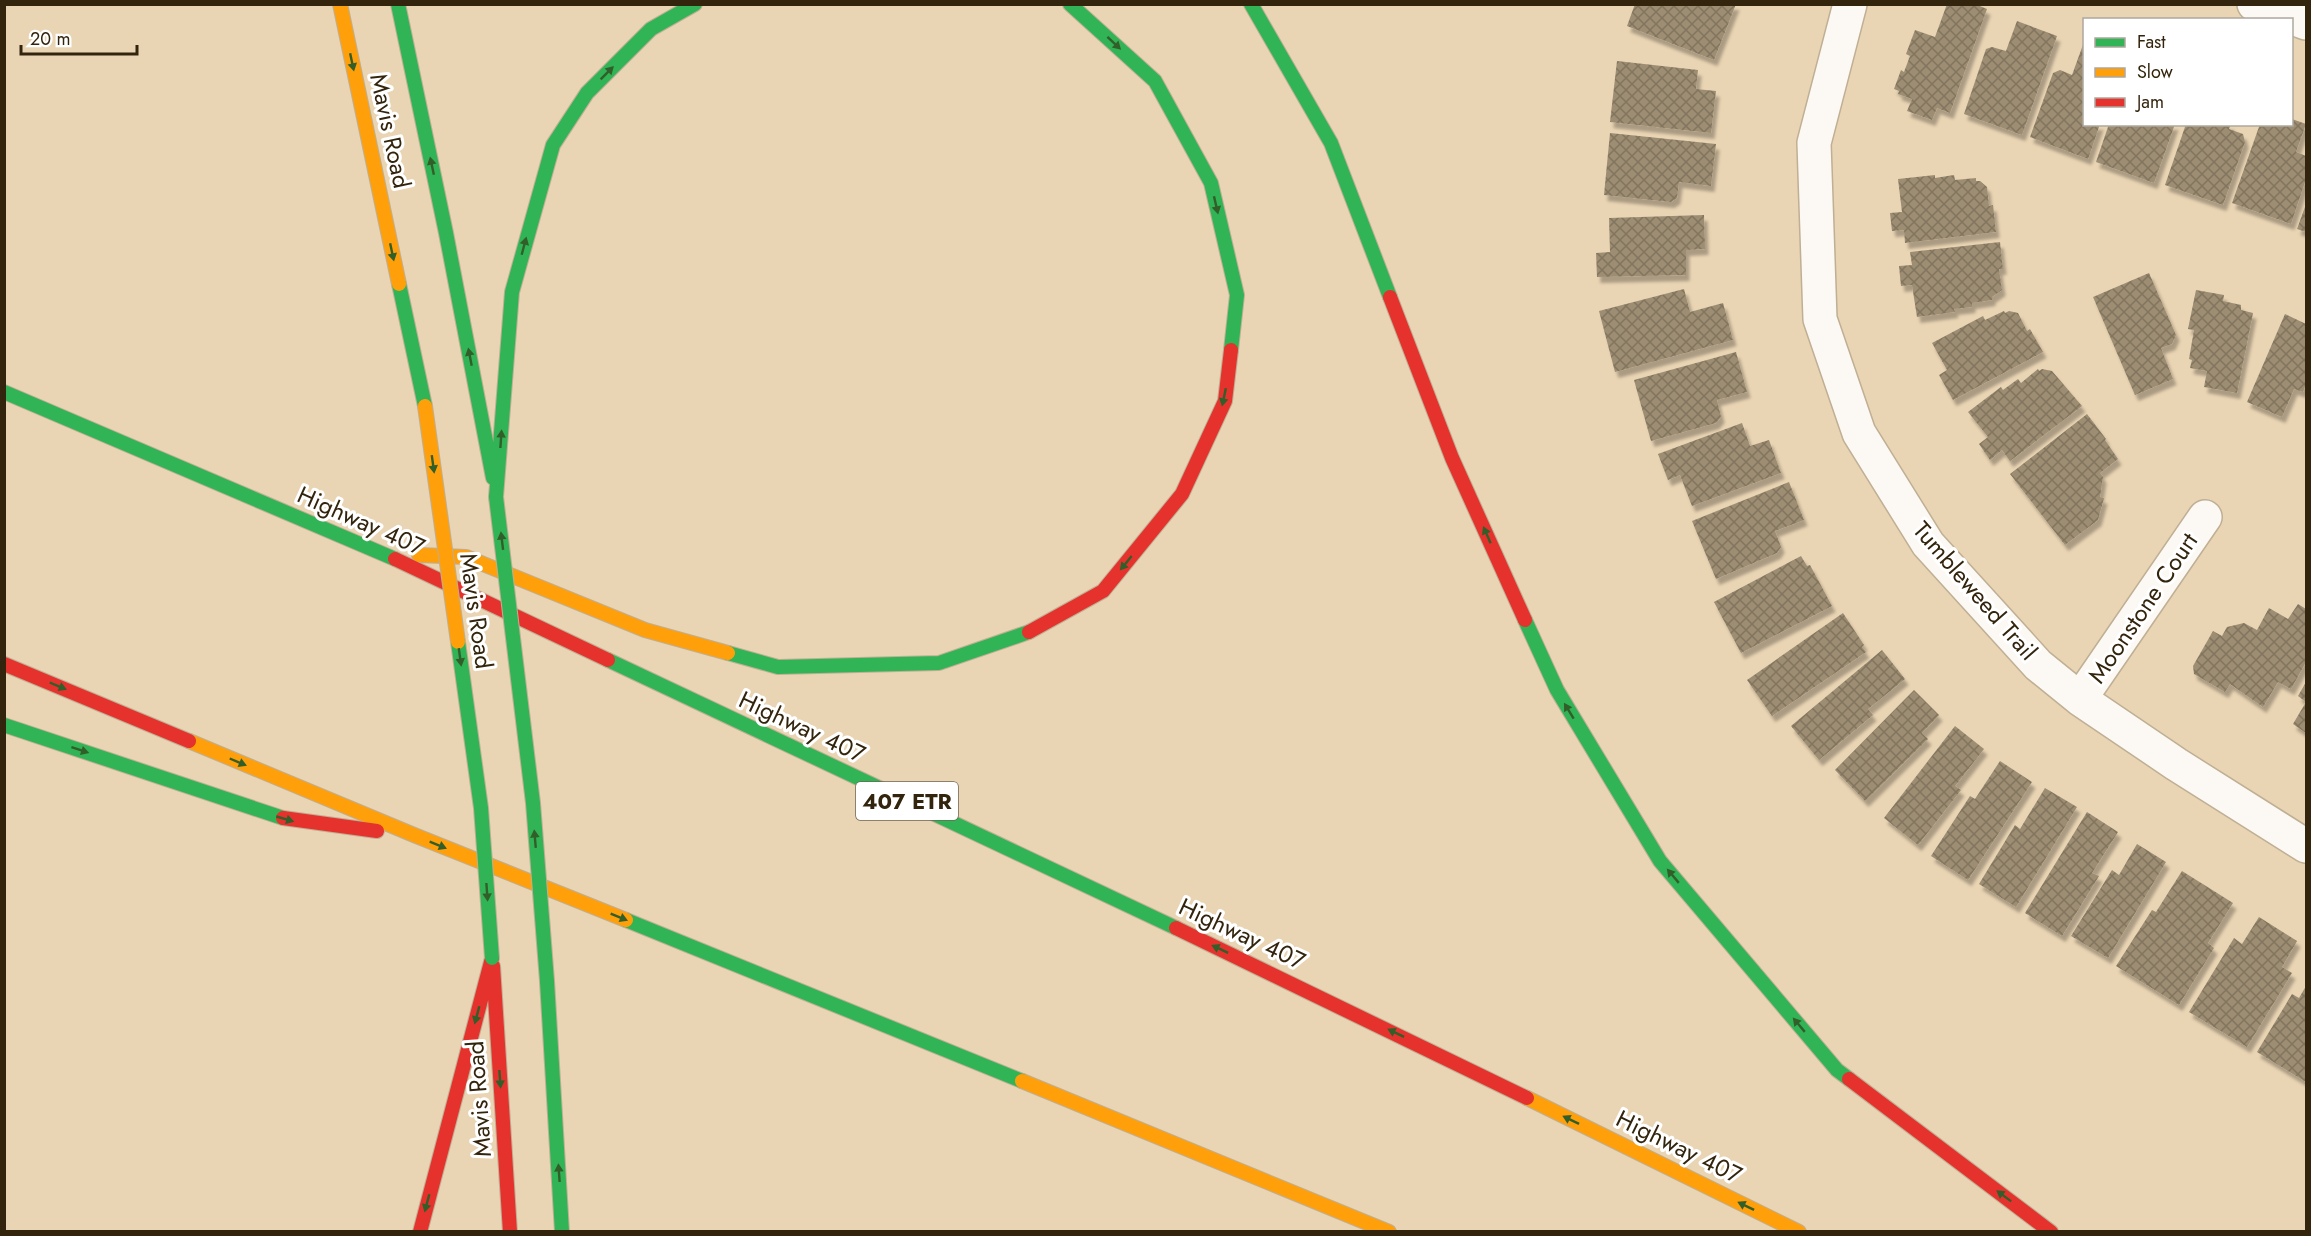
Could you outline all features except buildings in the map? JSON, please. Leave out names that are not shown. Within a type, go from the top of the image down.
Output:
[{"type":"main road","name":"Mavis Road","points":[[340,4],[425,406],[481,808],[510,1232]]},
{"type":"main road","name":"Mavis Road","points":[[398,4],[447,233],[496,497],[532,803],[547,981],[562,1232]]},
{"type":"main road","points":[[496,497],[512,292],[548,158],[587,93],[651,29],[695,4]]},
{"type":"main road","points":[[384,554],[466,557],[645,630],[778,667],[939,663],[1033,630],[1103,591],[1182,494],[1225,401],[1236,295],[1211,183],[1155,81],[1070,4]]},
{"type":"main road","points":[[1251,4],[1331,143],[1452,458],[1557,690],[1660,861],[1837,1070],[2051,1232]]},
{"type":"main road","name":"Highway 407","points":[[4,392],[384,554],[1317,995],[1799,1232]]},
{"type":"main road","points":[[4,664],[414,835],[1389,1232]]},
{"type":"main road","points":[[4,725],[291,821],[414,835]]},
{"type":"main road","points":[[420,1232],[492,958]]},
{"type":"street","name":"Tumbleweed Trail","points":[[1850,4],[1814,143],[1820,319],[1859,433],[1928,544],[2038,665],[2080,699],[2176,764],[2307,846]]},
{"type":"street","points":[[2254,4],[2307,23]]},
{"type":"street","name":"Moonstone Court","points":[[2080,699],[2205,518]]},
{"type":"traffic: fast","points":[[398,4],[446,233],[493,478]]},
{"type":"traffic: fast","points":[[496,497],[512,292],[553,145],[587,93],[651,29],[695,4]]},
{"type":"traffic: fast","points":[[1070,4],[1155,81],[1211,183],[1237,295],[1231,350]]},
{"type":"traffic: fast","points":[[1251,4],[1331,143],[1390,297]]},
{"type":"traffic: fast","points":[[399,284],[425,406]]},
{"type":"traffic: fast","points":[[4,392],[395,559]]},
{"type":"traffic: fast","points":[[496,497],[533,803],[547,981]]},
{"type":"traffic: fast","points":[[1525,620],[1557,690],[1660,861],[1837,1070],[1849,1079]]},
{"type":"traffic: fast","points":[[728,653],[778,667],[939,663],[1029,632]]},
{"type":"traffic: fast","points":[[458,642],[481,808],[492,958]]},
{"type":"traffic: fast","points":[[608,660],[1176,928]]},
{"type":"traffic: fast","points":[[4,725],[283,818]]},
{"type":"traffic: fast","points":[[626,920],[1022,1081]]},
{"type":"traffic: fast","points":[[547,981],[562,1232]]},
{"type":"traffic: slow","points":[[340,4],[399,284]]},
{"type":"traffic: slow","points":[[425,406],[458,642]]},
{"type":"traffic: slow","points":[[419,555],[466,557],[645,630],[728,653]]},
{"type":"traffic: slow","points":[[189,741],[626,920]]},
{"type":"traffic: slow","points":[[1022,1081],[1389,1232]]},
{"type":"traffic: slow","points":[[1527,1098],[1799,1232]]},
{"type":"traffic: jam","points":[[1390,297],[1452,458],[1525,620]]},
{"type":"traffic: jam","points":[[1029,632],[1103,591],[1182,494],[1225,401],[1231,350]]},
{"type":"traffic: jam","points":[[395,559],[608,660]]},
{"type":"traffic: jam","points":[[4,664],[189,741]]},
{"type":"traffic: jam","points":[[283,818],[377,831]]},
{"type":"traffic: jam","points":[[1176,928],[1527,1098]]},
{"type":"traffic: jam","points":[[420,1232],[492,958]]},
{"type":"traffic: jam","points":[[493,966],[510,1232]]},
{"type":"traffic: jam","points":[[1849,1079],[2051,1232]]}]
